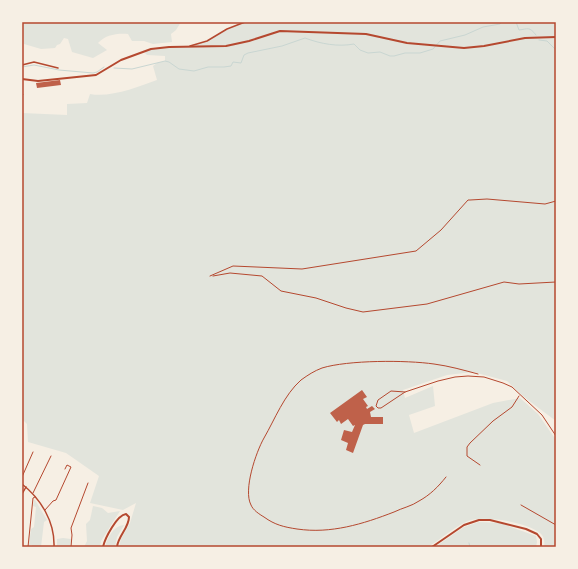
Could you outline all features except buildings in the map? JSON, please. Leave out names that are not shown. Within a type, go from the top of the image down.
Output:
[{"type":"street","points":[[188,47],[207,41],[227,29],[245,22]]},
{"type":"street","points":[[22,79],[38,81],[96,75],[121,60],[151,49],[169,46],[226,46],[288,30],[366,34],[407,43],[432,46],[478,47],[525,38],[556,37]]},
{"type":"street","points":[[22,65],[34,62],[58,68]]},
{"type":"street","points":[[22,484],[36,496],[45,510],[53,533],[54,547]]},
{"type":"street","points":[[22,494],[26,488]]},
{"type":"street","points":[[103,547],[107,537],[119,518],[122,515],[127,514],[129,521],[119,538],[117,547]]},
{"type":"street","points":[[432,547],[464,524],[483,520],[498,522],[532,532],[541,539],[541,547]]},
{"type":"lane","points":[[405,392],[391,391],[378,400],[376,404],[378,408],[382,408],[405,392],[446,378],[468,376],[484,377],[512,387],[542,415],[556,436]]},
{"type":"lane","points":[[22,477],[33,452]]},
{"type":"lane","points":[[33,493],[51,456]]},
{"type":"lane","points":[[45,510],[53,501],[56,500],[71,467],[67,465],[65,469]]},
{"type":"lane","points":[[71,547],[71,528],[88,483]]},
{"type":"lane","points":[[28,547],[33,498],[36,496]]},
{"type":"path","points":[[556,201],[545,204],[487,199],[468,200],[441,230],[416,251],[302,269],[233,266],[210,276],[230,273],[262,276],[281,291],[316,298],[363,312],[427,304],[504,282],[519,284],[556,282]]},
{"type":"path","points":[[446,477],[438,488],[418,502],[386,515],[337,530],[303,530],[278,526],[252,508],[250,503],[250,473],[260,444],[293,389],[311,372],[344,364],[370,362],[411,362],[433,364],[480,375]]},
{"type":"path","points":[[480,465],[467,456],[467,447],[493,421],[512,407],[520,395]]},
{"type":"path","points":[[521,505],[556,525]]},
{"type":"shaded area","points":[[22,22],[181,22],[176,30],[171,34],[172,42],[153,44],[144,41],[132,41],[128,34],[116,34],[104,38],[98,43],[107,50],[93,58],[72,52],[68,39],[64,38],[55,48],[41,49],[24,44]]},
{"type":"shaded area","points":[[245,22],[556,22],[556,421],[524,397],[507,381],[473,372],[447,375],[403,390],[405,398],[433,386],[435,406],[409,415],[414,433],[493,403],[520,398],[538,414],[556,440],[556,547],[544,547],[544,539],[541,534],[534,529],[515,523],[494,519],[475,519],[468,521],[428,547],[119,547],[121,539],[130,523],[136,503],[123,510],[90,503],[99,476],[66,453],[28,442],[27,424],[22,419],[22,113],[67,115],[67,104],[87,103],[90,94],[98,95],[115,93],[133,89],[157,80],[153,66],[157,63],[165,61],[165,56],[147,55],[143,51],[161,47],[188,47],[207,41],[221,32]]},
{"type":"shaded area","points":[[34,500],[47,520],[44,522],[41,547],[32,547],[32,545],[29,545],[31,529],[34,527],[36,507],[33,506]]},
{"type":"shaded area","points":[[93,506],[102,508],[108,513],[120,511],[101,541],[100,547],[84,547],[87,541],[86,524],[90,520]]},
{"type":"shaded area","points":[[479,522],[500,523],[536,536],[536,547],[435,547],[464,527]]},
{"type":"shaded area","points":[[124,525],[117,537],[115,547],[105,547],[109,536],[114,530],[117,527]]},
{"type":"shaded area","points":[[57,539],[71,539],[70,547],[57,547]]},
{"type":"waterway","points":[[114,68],[132,69],[165,61],[179,69],[194,71],[208,67],[231,66],[233,62],[241,63],[244,55],[248,53],[282,46],[305,38],[330,44],[354,44],[360,50],[368,53],[380,52],[390,56],[405,53],[420,53],[433,49],[440,41],[465,35],[483,27],[500,24],[502,22]]},
{"type":"waterway","points":[[516,22],[519,30],[530,29],[536,35]]},
{"type":"waterway","points":[[539,40],[547,41],[556,50]]},
{"type":"waterway","points":[[22,67],[34,65],[59,70],[93,73],[104,67]]},
{"type":"waterway","points":[[469,543],[470,547]]}]
